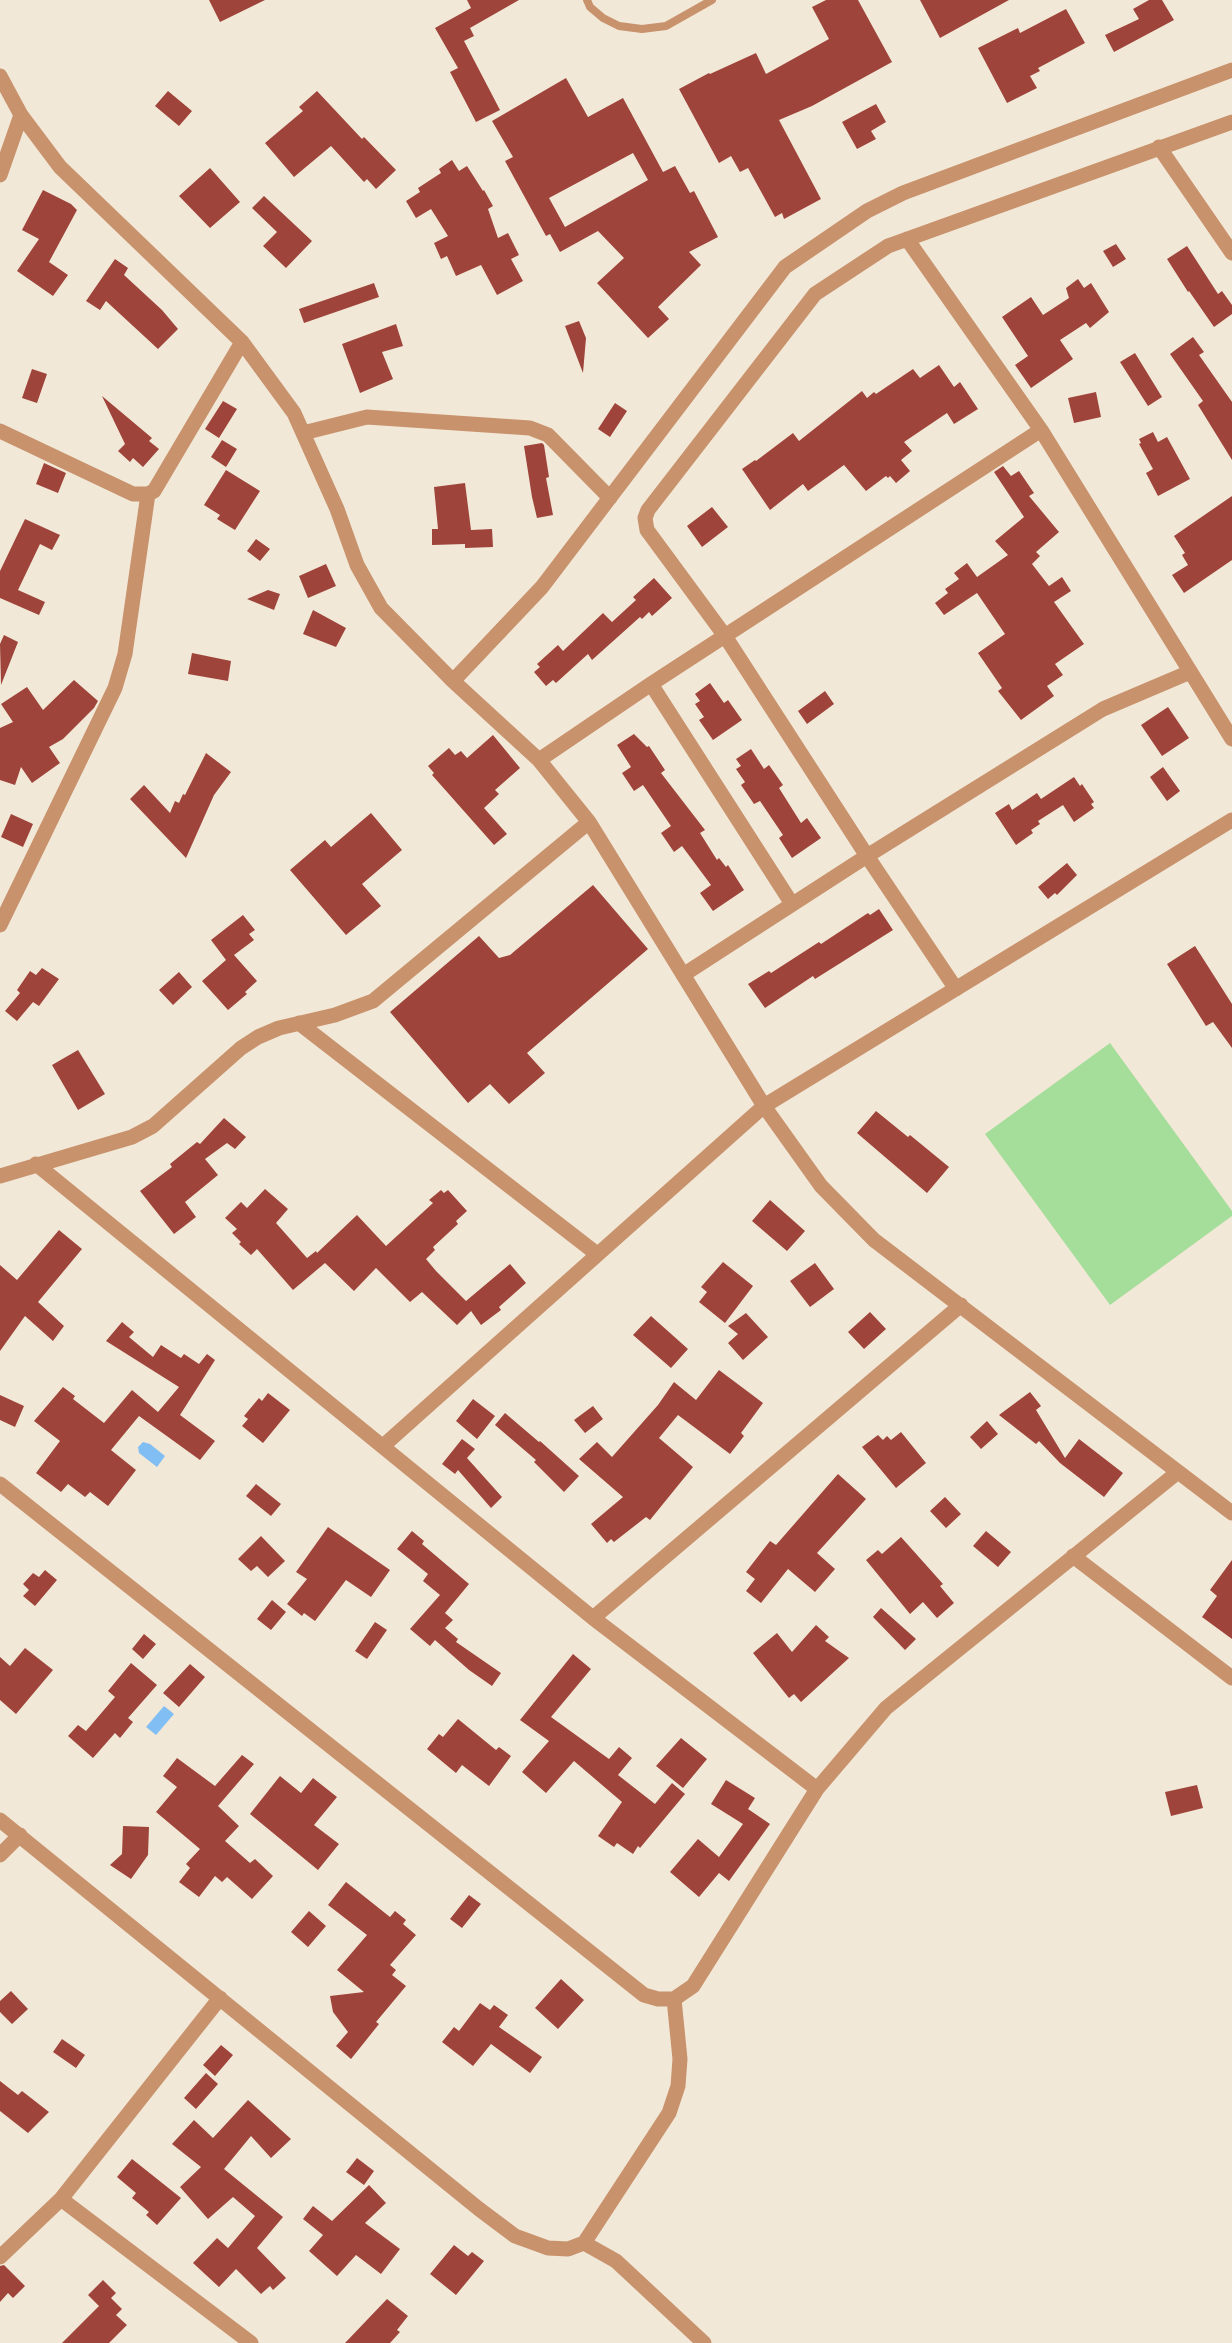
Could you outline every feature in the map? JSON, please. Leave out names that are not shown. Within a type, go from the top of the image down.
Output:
[{"type":"street","points":[[453,681],[542,587],[785,267],[867,211],[903,193],[1232,70]]},
{"type":"street","points":[[0,76],[21,115],[60,167],[242,342],[294,413],[337,509],[357,565],[381,608],[453,681],[539,760],[589,822],[764,1106],[829,1194],[874,1240],[1232,1514]]},
{"type":"street","points":[[0,175],[21,115]]},
{"type":"street","points":[[956,989],[725,636],[647,530],[645,518],[648,510],[815,294],[888,246],[1232,122]]},
{"type":"street","points":[[1159,147],[1232,253]]},
{"type":"street","points":[[907,239],[1041,430],[1232,739]]},
{"type":"street","points":[[0,431],[133,494],[148,494],[154,491],[242,342]]},
{"type":"street","points":[[303,433],[366,417],[530,428],[548,435],[610,498]]},
{"type":"street","points":[[539,760],[651,684],[1041,430]]},
{"type":"street","points":[[0,925],[115,688],[125,654],[148,494]]},
{"type":"street","points":[[683,975],[867,856],[1103,710],[1190,672]]},
{"type":"street","points":[[651,684],[792,904]]},
{"type":"street","points":[[383,1446],[764,1106],[1232,820]]},
{"type":"street","points":[[0,1176],[132,1137],[153,1126],[241,1048],[258,1037],[279,1028],[360,1006],[384,994],[589,822]]},
{"type":"street","points":[[299,1023],[597,1254]]},
{"type":"street","points":[[36,1164],[593,1618],[817,1789]]},
{"type":"street","points":[[593,1618],[961,1305]]},
{"type":"street","points":[[0,1484],[644,1995],[658,1999],[674,1999],[693,1986],[817,1789],[886,1708],[1178,1472]]},
{"type":"street","points":[[1073,1556],[1232,1678]]},
{"type":"street","points":[[0,1820],[514,2236],[548,2248],[568,2249],[584,2243],[669,2113],[678,2086],[680,2059],[674,1999]]},
{"type":"street","points":[[0,1855],[20,1836]]},
{"type":"street","points":[[0,2257],[61,2199],[220,1998]]},
{"type":"street","points":[[61,2199],[251,2343]]},
{"type":"street","points":[[584,2243],[616,2261],[704,2343]]},
{"type":"lane","points":[[587,0],[590,7],[603,18],[619,26],[642,29],[666,26],[712,0]]},
{"type":"green space","points":[[1110,1043],[1232,1211],[1232,1216],[1110,1305],[985,1134]]},
{"type":"water","points":[[143,1442],[150,1444],[165,1456],[157,1467],[139,1453],[138,1447]]},
{"type":"water","points":[[164,1706],[174,1714],[156,1735],[146,1727]]},
{"type":"building","points":[[209,0],[265,0],[220,22]]},
{"type":"building","points":[[467,0],[519,0],[470,28],[474,36],[464,41],[500,110],[476,122],[450,72],[458,68],[435,28],[471,8]]},
{"type":"building","points":[[826,0],[858,0],[892,62],[812,106],[779,120],[821,199],[784,219],[782,213],[775,217],[748,168],[740,172],[731,156],[719,163],[679,89],[756,53],[766,74],[829,39],[812,7]]},
{"type":"building","points":[[920,0],[1009,0],[940,38]]},
{"type":"building","points":[[1149,0],[1162,0],[1174,20],[1114,52],[1105,35],[1139,19],[1133,9]]},
{"type":"building","points":[[1066,9],[1085,43],[1038,68],[1040,71],[1030,76],[1037,88],[1007,103],[978,48],[1018,28],[1020,33]]},
{"type":"building","points":[[566,78],[588,117],[623,98],[663,172],[675,166],[690,193],[694,191],[718,237],[689,252],[701,265],[658,307],[669,319],[648,338],[597,283],[624,258],[598,231],[560,252],[550,234],[546,236],[505,161],[513,157],[492,121]],"holes":[[[633,153],[648,180],[565,227],[549,198]]]},
{"type":"building","points":[[168,91],[192,111],[179,126],[155,106]]},
{"type":"building","points":[[317,91],[362,139],[364,137],[396,170],[376,189],[367,179],[364,182],[331,146],[294,177],[265,143],[303,111],[299,107]]},
{"type":"building","points":[[876,104],[886,122],[871,131],[876,139],[857,149],[842,122]]},
{"type":"building","points":[[452,160],[459,171],[467,166],[484,190],[493,206],[488,209],[498,238],[508,233],[519,255],[511,259],[523,281],[497,295],[481,265],[456,276],[447,256],[441,259],[434,243],[448,236],[431,209],[416,218],[406,201],[420,192],[418,188],[441,173],[439,169]]},
{"type":"building","points":[[210,168],[240,202],[210,228],[179,196]]},
{"type":"building","points":[[43,190],[71,204],[77,210],[49,262],[68,275],[53,296],[17,271],[39,239],[22,230]]},
{"type":"building","points":[[264,196],[312,241],[286,268],[263,246],[277,232],[252,208]]},
{"type":"building","points":[[1116,244],[1126,259],[1113,267],[1103,251]]},
{"type":"building","points":[[1187,246],[1218,294],[1222,291],[1232,305],[1232,314],[1214,327],[1167,259]]},
{"type":"building","points":[[115,259],[128,268],[124,275],[162,310],[178,329],[158,349],[106,301],[100,310],[86,301]]},
{"type":"building","points":[[1078,279],[1084,288],[1091,283],[1109,312],[1090,328],[1086,323],[1060,340],[1073,359],[1031,388],[1015,365],[1028,356],[1002,317],[1031,297],[1043,315],[1069,298],[1066,288]]},
{"type":"building","points":[[374,283],[379,297],[304,323],[299,309]]},
{"type":"building","points":[[579,321],[586,338],[583,373],[565,326]]},
{"type":"building","points":[[396,324],[403,346],[382,352],[393,379],[360,393],[342,344]]},
{"type":"building","points":[[1193,337],[1204,352],[1199,355],[1232,402],[1232,460],[1198,405],[1203,401],[1170,354]]},
{"type":"building","points":[[1135,353],[1162,397],[1148,406],[1120,362]]},
{"type":"building","points":[[939,365],[954,387],[960,382],[978,409],[954,424],[947,413],[904,442],[912,451],[901,460],[910,471],[896,483],[890,476],[888,478],[886,476],[866,491],[844,465],[808,491],[803,484],[770,510],[742,469],[793,433],[799,441],[862,391],[867,398],[913,369],[920,378]]},
{"type":"building","points":[[32,369],[47,374],[37,403],[22,398]]},
{"type":"building","points":[[1096,392],[1101,417],[1074,423],[1068,398]]},
{"type":"building","points":[[102,396],[152,438],[149,441],[159,449],[143,467],[133,458],[130,462],[118,451],[125,444]]},
{"type":"building","points":[[223,401],[237,409],[219,438],[205,429]]},
{"type":"building","points":[[615,403],[627,411],[610,437],[598,429]]},
{"type":"building","points":[[1153,432],[1158,442],[1167,437],[1190,479],[1158,496],[1146,473],[1153,469],[1139,444],[1141,443],[1139,439]]},
{"type":"building","points":[[222,440],[237,449],[226,467],[211,457]]},
{"type":"building","points":[[542,443],[553,515],[537,518],[524,446]]},
{"type":"building","points":[[44,463],[66,473],[58,493],[36,484]]},
{"type":"building","points":[[1003,466],[1011,476],[1019,471],[1034,493],[1029,496],[1059,532],[1036,552],[1040,556],[1032,564],[1049,586],[1062,577],[1071,591],[1054,602],[1084,644],[1055,664],[1063,675],[1047,686],[1054,696],[1021,720],[998,691],[1002,688],[978,653],[1005,634],[977,593],[944,615],[935,603],[948,593],[945,589],[959,579],[954,573],[967,563],[977,577],[1008,555],[995,541],[1024,517],[994,472]]},
{"type":"building","points":[[226,470],[260,491],[235,530],[217,519],[220,515],[204,505]]},
{"type":"building","points":[[465,483],[471,530],[492,529],[493,547],[465,548],[465,544],[432,545],[432,529],[438,529],[434,487]]},
{"type":"building","points":[[1232,496],[1232,560],[1184,593],[1172,575],[1188,565],[1182,555],[1185,553],[1174,536]]},
{"type":"building","points":[[712,507],[728,527],[702,547],[687,526]]},
{"type":"building","points":[[25,519],[60,535],[52,550],[40,544],[18,590],[45,602],[39,615],[0,598],[0,571]]},
{"type":"building","points":[[256,539],[270,549],[260,561],[247,551]]},
{"type":"building","points":[[326,564],[336,586],[308,598],[299,576]]},
{"type":"building","points":[[654,578],[672,598],[652,616],[649,612],[642,619],[640,617],[592,660],[588,654],[556,683],[553,680],[546,686],[534,672],[540,667],[537,664],[558,645],[563,651],[603,613],[612,622],[636,600],[633,597]]},
{"type":"building","points":[[268,590],[280,594],[274,610],[247,599]]},
{"type":"building","points":[[313,610],[346,628],[336,647],[303,634]]},
{"type":"building","points":[[4,635],[18,642],[1,685],[0,644]]},
{"type":"building","points":[[192,653],[231,661],[228,681],[188,674]]},
{"type":"building","points":[[74,680],[98,701],[94,708],[63,739],[49,747],[60,763],[32,783],[21,767],[15,785],[0,780],[0,728],[13,722],[1,704],[27,687],[43,710]]},
{"type":"building","points":[[710,683],[724,703],[728,700],[742,720],[713,740],[699,720],[704,717],[695,704],[700,701],[695,694]]},
{"type":"building","points":[[825,691],[834,704],[807,724],[798,711]]},
{"type":"building","points":[[1168,707],[1189,738],[1162,756],[1141,725]]},
{"type":"building","points":[[634,734],[647,747],[649,746],[665,770],[661,773],[705,830],[700,833],[717,860],[719,858],[726,867],[728,865],[744,890],[713,911],[700,893],[711,885],[682,846],[674,852],[661,833],[671,826],[643,785],[634,791],[622,773],[631,767],[617,745]]},
{"type":"building","points":[[493,735],[520,768],[495,790],[499,794],[484,808],[507,834],[494,845],[432,775],[434,773],[428,766],[449,748],[455,755],[461,751],[467,758]]},
{"type":"building","points":[[751,749],[764,769],[769,765],[783,785],[779,788],[801,823],[807,818],[821,838],[792,858],[779,838],[783,835],[760,801],[754,804],[741,785],[745,782],[736,769],[741,766],[736,759]]},
{"type":"building","points":[[206,753],[231,772],[214,795],[186,858],[130,799],[144,785],[170,813],[175,801],[179,803],[183,794],[185,795]]},
{"type":"building","points":[[1163,767],[1180,791],[1167,801],[1150,777]]},
{"type":"building","points":[[1074,777],[1080,786],[1082,784],[1094,802],[1091,804],[1094,808],[1074,822],[1063,805],[1038,821],[1040,824],[1031,830],[1033,833],[1016,845],[995,813],[1009,804],[1012,810],[1037,793],[1041,799]]},
{"type":"building","points":[[371,813],[402,850],[362,884],[381,906],[346,935],[290,870],[325,840],[331,847]]},
{"type":"building","points":[[11,814],[33,824],[23,847],[1,837]]},
{"type":"building","points":[[1067,863],[1077,875],[1057,895],[1055,893],[1048,899],[1038,887]]},
{"type":"building","points":[[593,885],[648,949],[527,1053],[545,1073],[509,1104],[490,1084],[468,1103],[390,1012],[479,936],[499,958],[510,955]]},
{"type":"building","points":[[879,909],[893,930],[815,979],[813,976],[765,1008],[748,984],[769,971],[771,973],[819,942],[821,944],[868,913],[870,915]]},
{"type":"building","points":[[243,915],[255,930],[249,934],[254,940],[234,955],[257,981],[245,992],[247,994],[228,1010],[202,981],[226,960],[211,940]]},
{"type":"building","points":[[1195,946],[1232,1004],[1232,1048],[1213,1022],[1206,1026],[1167,964]]},
{"type":"building","points":[[42,968],[59,979],[39,1006],[33,1002],[17,1021],[5,1011],[20,993],[17,990],[30,971],[36,975]]},
{"type":"building","points":[[179,972],[192,987],[173,1005],[159,990]]},
{"type":"building","points":[[78,1050],[105,1094],[78,1110],[52,1065]]},
{"type":"building","points":[[876,1111],[949,1167],[927,1193],[857,1133]]},
{"type":"building","points":[[224,1118],[246,1137],[235,1149],[227,1143],[205,1159],[218,1175],[185,1202],[196,1217],[174,1234],[140,1191],[172,1167],[170,1164],[197,1142],[200,1144]]},
{"type":"building","points":[[265,1189],[288,1209],[276,1223],[307,1258],[316,1251],[317,1253],[357,1215],[386,1246],[433,1203],[429,1200],[441,1190],[444,1193],[448,1190],[467,1211],[456,1221],[458,1224],[433,1247],[435,1250],[426,1259],[436,1271],[466,1301],[510,1264],[526,1283],[499,1307],[501,1310],[481,1325],[471,1311],[457,1325],[422,1292],[410,1302],[376,1268],[354,1291],[325,1263],[293,1290],[257,1249],[251,1255],[239,1244],[241,1242],[232,1233],[237,1229],[225,1218],[241,1202],[247,1208]]},
{"type":"building","points":[[770,1200],[805,1231],[787,1251],[752,1221]]},
{"type":"building","points":[[59,1230],[82,1249],[38,1302],[64,1326],[53,1341],[25,1316],[0,1351],[0,1265],[17,1280]]},
{"type":"building","points":[[723,1262],[753,1286],[725,1323],[699,1302],[707,1292],[701,1287]]},
{"type":"building","points":[[815,1263],[834,1289],[810,1307],[790,1281]]},
{"type":"building","points":[[870,1312],[886,1329],[864,1349],[848,1332]]},
{"type":"building","points":[[746,1313],[768,1337],[743,1360],[728,1343],[738,1334],[728,1326]]},
{"type":"building","points":[[651,1316],[688,1349],[671,1368],[633,1335]]},
{"type":"building","points":[[122,1322],[134,1332],[129,1337],[153,1357],[161,1345],[181,1358],[184,1354],[199,1364],[207,1354],[215,1360],[180,1415],[215,1441],[200,1460],[139,1416],[111,1450],[136,1470],[108,1506],[90,1492],[85,1497],[68,1484],[61,1492],[36,1473],[60,1441],[34,1421],[63,1387],[75,1396],[73,1399],[104,1423],[132,1390],[158,1412],[179,1387],[106,1341]]},
{"type":"building","points":[[719,1370],[763,1403],[741,1433],[744,1436],[730,1454],[678,1415],[659,1438],[693,1467],[650,1520],[646,1517],[614,1542],[611,1539],[607,1543],[591,1524],[623,1497],[579,1459],[597,1442],[612,1457],[658,1405],[674,1382],[696,1400]]},
{"type":"building","points":[[1030,1392],[1041,1406],[1036,1410],[1065,1458],[1079,1439],[1123,1473],[1104,1497],[1060,1463],[1039,1441],[1036,1444],[999,1415]]},
{"type":"building","points":[[268,1393],[290,1410],[263,1443],[242,1426],[248,1419],[244,1416],[259,1398],[262,1401]]},
{"type":"building","points":[[0,1395],[24,1406],[15,1427],[0,1420]]},
{"type":"building","points":[[473,1399],[495,1416],[477,1439],[456,1421]]},
{"type":"building","points":[[593,1406],[603,1419],[585,1433],[574,1420]]},
{"type":"building","points":[[505,1413],[579,1476],[564,1492],[534,1462],[536,1460],[495,1425]]},
{"type":"building","points":[[987,1421],[998,1434],[981,1449],[970,1437]]},
{"type":"building","points":[[901,1432],[926,1463],[896,1488],[862,1447],[878,1435],[883,1440],[887,1436],[891,1440]]},
{"type":"building","points":[[462,1439],[475,1449],[467,1458],[502,1497],[491,1508],[458,1470],[455,1474],[442,1464]]},
{"type":"building","points":[[838,1474],[866,1499],[817,1553],[835,1569],[815,1592],[788,1569],[761,1603],[746,1591],[755,1579],[746,1572],[770,1541],[776,1545]]},
{"type":"building","points":[[256,1484],[281,1504],[271,1516],[246,1496]]},
{"type":"building","points":[[945,1497],[961,1514],[946,1528],[930,1511]]},
{"type":"building","points":[[328,1527],[390,1570],[371,1597],[346,1580],[315,1621],[304,1613],[302,1616],[287,1604],[307,1579],[296,1572]]},
{"type":"building","points":[[412,1531],[424,1541],[422,1544],[469,1584],[445,1613],[453,1620],[445,1628],[458,1639],[456,1642],[501,1673],[492,1686],[469,1670],[435,1640],[430,1646],[410,1629],[440,1595],[423,1581],[428,1574],[397,1549]]},
{"type":"building","points":[[986,1531],[1011,1552],[998,1567],[973,1546]]},
{"type":"building","points":[[261,1536],[285,1561],[268,1577],[257,1566],[251,1571],[238,1559]]},
{"type":"building","points":[[901,1537],[943,1584],[940,1586],[954,1603],[937,1618],[923,1602],[910,1614],[866,1560],[878,1550],[882,1554]]},
{"type":"building","points":[[1232,1560],[1232,1639],[1202,1617],[1217,1596],[1210,1590]]},
{"type":"building","points":[[45,1570],[57,1580],[35,1606],[23,1596],[29,1590],[23,1584],[33,1573],[39,1577]]},
{"type":"building","points":[[272,1600],[286,1612],[271,1630],[257,1619]]},
{"type":"building","points":[[881,1608],[916,1639],[905,1650],[873,1617]]},
{"type":"building","points":[[375,1622],[387,1630],[367,1659],[355,1651]]},
{"type":"building","points":[[816,1625],[829,1637],[825,1641],[849,1658],[801,1702],[794,1694],[789,1698],[753,1653],[777,1633],[792,1652]]},
{"type":"building","points":[[144,1634],[156,1644],[143,1659],[132,1649]]},
{"type":"building","points":[[25,1648],[53,1670],[16,1714],[0,1700],[0,1657],[10,1666]]},
{"type":"building","points":[[573,1654],[591,1669],[551,1717],[609,1759],[619,1747],[632,1758],[618,1775],[655,1804],[672,1783],[685,1794],[633,1854],[617,1843],[614,1847],[598,1836],[622,1802],[574,1761],[546,1793],[522,1772],[549,1741],[520,1720]]},
{"type":"building","points":[[131,1663],[157,1685],[128,1718],[133,1722],[120,1738],[115,1733],[93,1758],[68,1736],[78,1725],[86,1731],[115,1697],[108,1691]]},
{"type":"building","points":[[190,1664],[205,1677],[179,1707],[163,1693]]},
{"type":"building","points":[[458,1719],[496,1750],[499,1747],[511,1756],[489,1786],[462,1765],[456,1773],[427,1749],[439,1734],[443,1737]]},
{"type":"building","points":[[681,1738],[707,1759],[683,1788],[656,1766]]},
{"type":"building","points":[[242,1755],[254,1764],[218,1806],[239,1826],[225,1841],[250,1863],[255,1859],[273,1876],[252,1899],[227,1877],[222,1882],[215,1876],[199,1897],[179,1882],[190,1868],[186,1864],[200,1849],[156,1812],[177,1787],[163,1776],[177,1758],[215,1786]]},
{"type":"building","points":[[280,1776],[301,1793],[313,1778],[337,1797],[314,1825],[339,1844],[318,1870],[250,1814]]},
{"type":"building","points":[[726,1780],[755,1798],[748,1809],[770,1824],[729,1881],[719,1873],[699,1897],[670,1872],[698,1839],[719,1857],[743,1824],[711,1804]]},
{"type":"building","points":[[1197,1785],[1203,1808],[1171,1816],[1165,1792]]},
{"type":"building","points":[[123,1826],[149,1827],[148,1855],[131,1879],[110,1865],[122,1854]]},
{"type":"building","points":[[346,1882],[390,1917],[395,1911],[406,1920],[403,1924],[416,1935],[390,1965],[396,1970],[392,1975],[406,1986],[376,2022],[379,2024],[351,2059],[336,2046],[348,2032],[333,2012],[330,1996],[364,1992],[337,1970],[367,1935],[328,1905]]},
{"type":"building","points":[[469,1895],[481,1904],[462,1928],[450,1919]]},
{"type":"building","points":[[309,1911],[326,1926],[308,1947],[291,1932]]},
{"type":"building","points":[[561,1979],[584,2000],[558,2029],[535,2008]]},
{"type":"building","points":[[11,1991],[28,2009],[12,2024],[0,2012],[0,2001]]},
{"type":"building","points":[[480,2003],[490,2010],[494,2005],[508,2015],[499,2027],[542,2057],[530,2073],[491,2044],[473,2066],[442,2042],[454,2027],[459,2031]]},
{"type":"building","points":[[62,2039],[85,2055],[76,2068],[53,2052]]},
{"type":"building","points":[[221,2045],[233,2055],[215,2076],[203,2065]]},
{"type":"building","points":[[206,2073],[218,2084],[196,2109],[184,2098]]},
{"type":"building","points":[[0,2081],[18,2095],[22,2091],[49,2112],[28,2133],[0,2111]]},
{"type":"building","points":[[248,2100],[291,2139],[271,2158],[251,2136],[224,2169],[283,2217],[257,2248],[286,2278],[273,2290],[270,2286],[261,2294],[236,2269],[219,2287],[193,2263],[217,2238],[228,2248],[255,2216],[233,2197],[208,2219],[180,2187],[201,2167],[172,2144],[194,2120],[213,2138]]},
{"type":"building","points":[[357,2158],[374,2171],[364,2185],[346,2172]]},
{"type":"building","points":[[132,2159],[181,2198],[157,2225],[146,2215],[149,2212],[132,2198],[136,2193],[117,2177]]},
{"type":"building","points":[[369,2185],[386,2203],[365,2223],[400,2249],[381,2274],[356,2255],[337,2276],[309,2251],[323,2235],[303,2219],[313,2206],[332,2221]]},
{"type":"building","points":[[454,2245],[468,2256],[472,2252],[484,2261],[456,2295],[430,2274]]},
{"type":"building","points":[[4,2265],[25,2286],[13,2298],[8,2293],[0,2302],[0,2266]]},
{"type":"building","points":[[103,2280],[116,2293],[111,2298],[122,2309],[116,2315],[127,2325],[109,2343],[62,2343],[99,2306],[88,2295]]},
{"type":"building","points":[[387,2299],[408,2316],[397,2330],[400,2332],[390,2343],[345,2343]]}]
